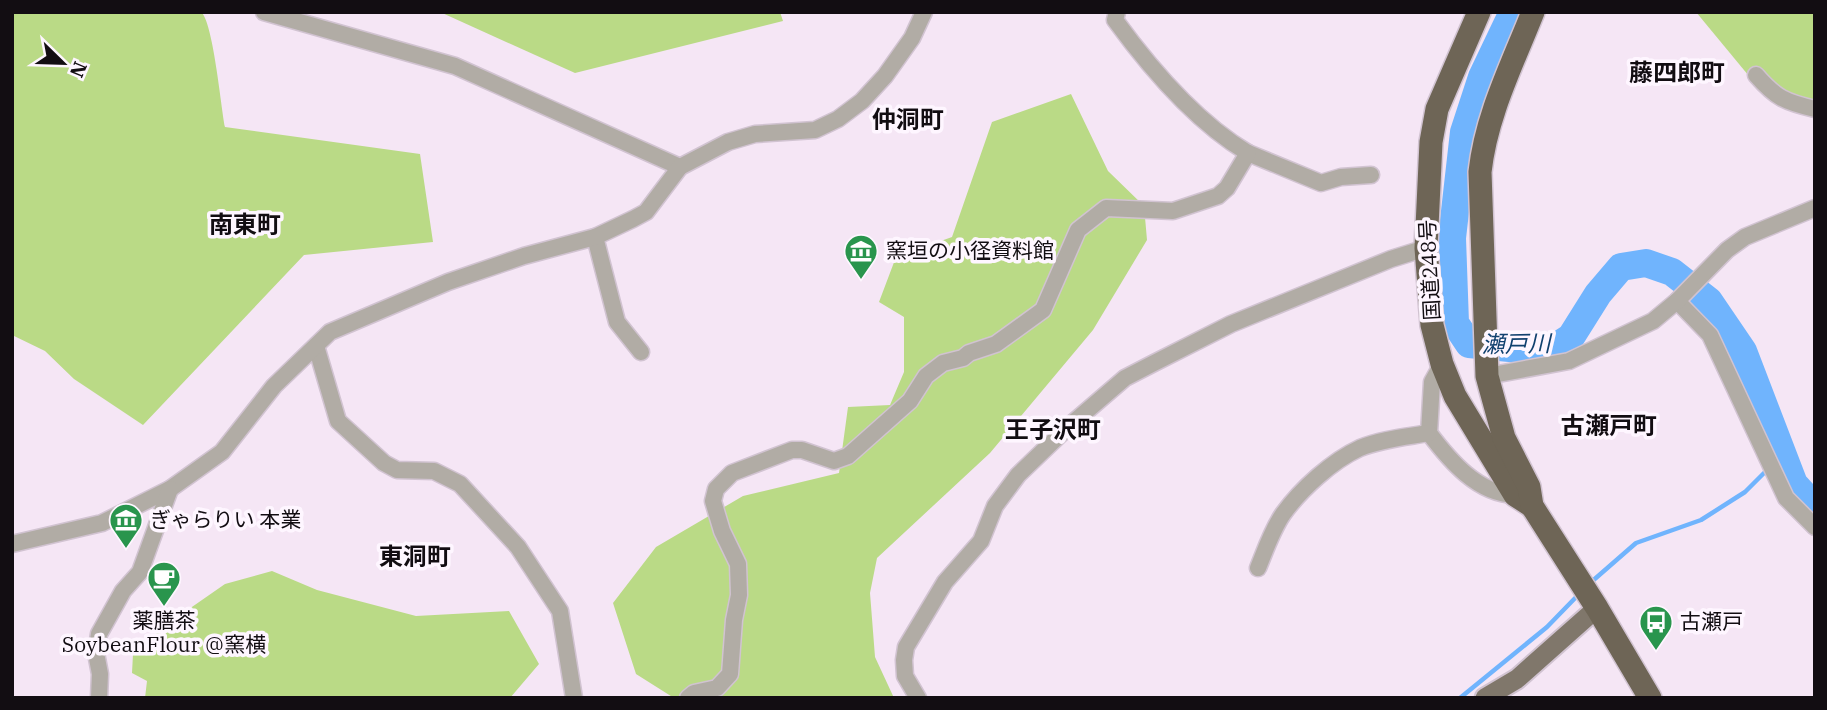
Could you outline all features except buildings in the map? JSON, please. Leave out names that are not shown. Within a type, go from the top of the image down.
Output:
[{"type":"highway","name":"国道248号","points":[[1479,12],[1437,108],[1430,154],[1426,248],[1432,325],[1442,364],[1455,396],[1589,595],[1650,698]]},
{"type":"highway","name":"国道248号","points":[[1524,501],[1529,487],[1504,438],[1486,369],[1480,173],[1483,142],[1491,116],[1533,12]]},
{"type":"main road","points":[[1485,698],[1517,679],[1589,595]]},
{"type":"street","points":[[264,12],[455,66],[680,167]]},
{"type":"street","points":[[12,544],[102,523],[170,489],[222,452],[274,386],[330,332],[448,282],[524,256],[595,237],[646,212],[680,167],[728,142],[755,134],[815,130],[838,120],[862,101],[885,76],[912,38],[924,12]]},
{"type":"street","points":[[1117,12],[1115,20],[1152,66],[1209,125],[1230,142],[1248,153],[1321,183],[1341,177],[1371,174]]},
{"type":"street","points":[[1756,75],[1773,94],[1815,109]]},
{"type":"street","points":[[688,698],[694,693],[717,688],[730,674],[734,620],[739,595],[738,565],[722,531],[713,500],[716,489],[732,473],[792,450],[803,450],[834,461],[848,456],[910,401],[926,376],[943,363],[996,344],[1044,310],[1077,230],[1106,208],[1172,211],[1217,196],[1227,188],[1248,153]]},
{"type":"street","points":[[1486,369],[1569,361],[1653,321],[1679,299],[1727,250],[1745,237],[1815,208]]},
{"type":"street","points":[[595,237],[617,322],[641,352]]},
{"type":"street","points":[[918,698],[905,676],[906,647],[945,582],[981,541],[995,506],[1017,475],[1068,428],[1125,378],[1165,357],[1231,324],[1391,259],[1426,248]]},
{"type":"street","points":[[1679,299],[1710,335],[1786,498],[1815,527]]},
{"type":"street","points":[[316,346],[338,421],[384,463],[397,470],[434,471],[460,484],[519,547],[560,611],[575,698]]},
{"type":"street","points":[[1442,364],[1432,383],[1429,433],[1462,472],[1503,495],[1524,501]]},
{"type":"street","points":[[1258,568],[1282,515],[1308,486],[1336,463],[1360,448],[1394,438],[1429,433]]},
{"type":"street","points":[[99,698],[100,674],[96,653],[99,634],[123,591],[140,572],[170,489]]},
{"type":"green space","points":[[12,12],[201,12],[213,47],[225,127],[420,154],[433,242],[304,255],[143,425],[74,379],[45,351],[12,335]]},
{"type":"green space","points":[[440,12],[780,12],[783,21],[575,73]]},
{"type":"green space","points":[[1696,12],[1815,12],[1815,102],[1758,87]]},
{"type":"green space","points":[[1071,94],[1108,171],[1144,206],[1147,240],[1093,330],[990,453],[877,558],[870,593],[875,657],[894,698],[674,698],[636,674],[613,603],[656,547],[743,496],[839,473],[848,407],[890,405],[904,372],[904,317],[879,302],[896,257],[952,237],[992,122]]},
{"type":"green space","points":[[272,571],[317,590],[416,616],[509,611],[539,664],[510,698],[145,698],[147,681],[132,673],[133,654],[166,625],[225,584]]},
{"type":"waterway","name":"瀬戸川","points":[[1513,12],[1482,77],[1464,132],[1452,238],[1455,323],[1469,344],[1530,350],[1554,348],[1571,337],[1598,294],[1621,267],[1646,263],[1672,272],[1709,301],[1743,351],[1794,484],[1815,507]]},
{"type":"waterway","points":[[1774,464],[1782,456]]},
{"type":"waterway","points":[[1589,584],[1636,543],[1701,520],[1745,492],[1767,470]]},
{"type":"waterway","points":[[1460,698],[1547,627],[1580,593]]},
{"type":"place","name":"窯垣の小径資料館","points":[[861,281]]},
{"type":"place","name":"ぎゃらりい 本業","points":[[126,550]]},
{"type":"place","name":"薬膳茶 SoybeanFlour @窯横","points":[[164,608]]},
{"type":"place","name":"古瀬戸","points":[[1656,652]]},
{"type":"district","name":"藤四郎町","points":[[1677,73]]},
{"type":"district","name":"仲洞町","points":[[908,120]]},
{"type":"district","name":"南東町","points":[[245,225]]},
{"type":"district","name":"古瀬戸町","points":[[1609,426]]},
{"type":"district","name":"王子沢町","points":[[1053,430]]},
{"type":"district","name":"東洞町","points":[[415,557]]}]
